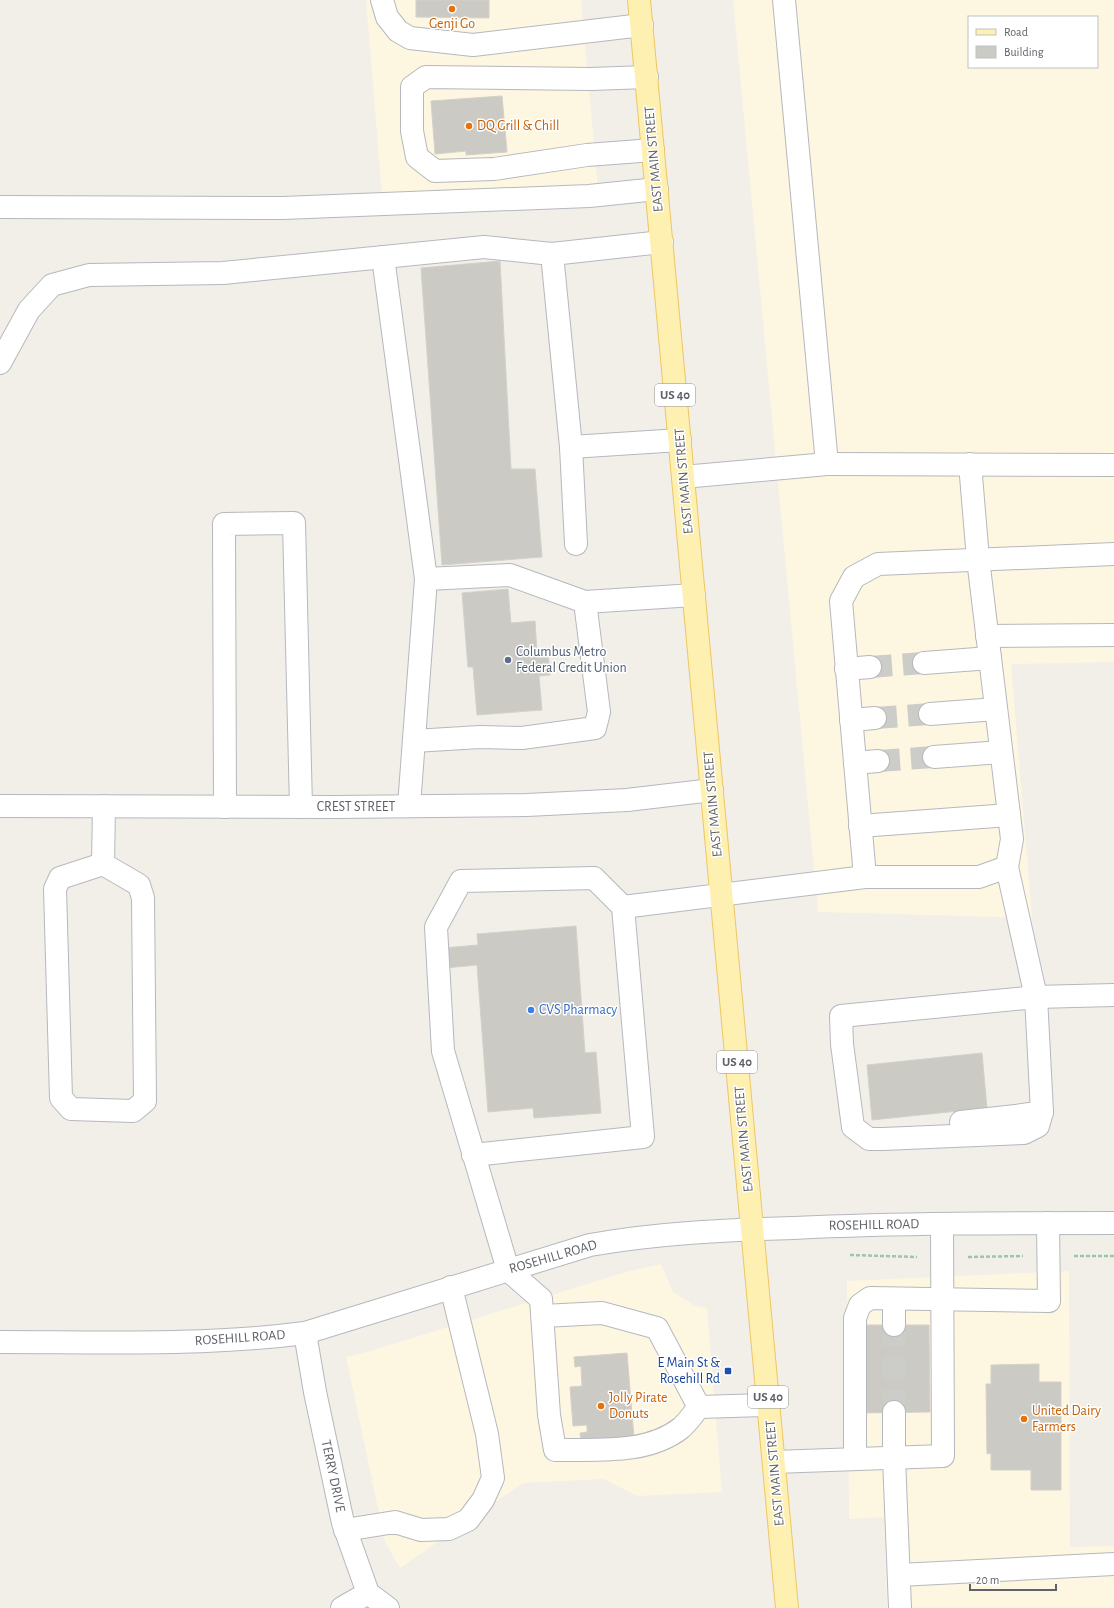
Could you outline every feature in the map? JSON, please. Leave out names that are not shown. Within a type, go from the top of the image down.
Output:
[{"type":"main road","name":"EAST MAIN STREET","points":[[640,0],[787,1608]]},
{"type":"street","points":[[382,0],[387,17],[398,31],[410,38],[474,45],[642,25]]},
{"type":"street","points":[[784,0],[827,464]]},
{"type":"street","points":[[646,77],[591,80],[426,77],[412,87],[412,131],[417,157],[436,171],[494,168],[587,155],[653,150]]},
{"type":"street","points":[[0,207],[282,208],[589,196],[657,189]]},
{"type":"street","points":[[0,363],[29,310],[52,285],[89,275],[223,273],[484,247],[552,254],[662,242]]},
{"type":"street","points":[[552,254],[571,447],[576,544]]},
{"type":"street","points":[[383,257],[426,579],[409,806]]},
{"type":"street","points":[[571,447],[680,440]]},
{"type":"street","points":[[683,477],[827,464],[1114,465]]},
{"type":"street","points":[[970,464],[978,559],[1012,839],[1007,867],[1036,997],[1042,1112],[1038,1126],[1024,1133],[869,1139],[853,1127],[842,1044],[841,1016],[1036,997],[1114,995]]},
{"type":"street","points":[[225,807],[224,524],[294,523],[301,807]]},
{"type":"street","points":[[865,877],[841,601],[854,577],[878,564],[1114,554]]},
{"type":"street","points":[[426,579],[510,575],[585,602],[694,596]]},
{"type":"street","points":[[414,741],[480,737],[522,738],[595,728],[599,712],[585,602]]},
{"type":"street","points":[[987,636],[1114,635]]},
{"type":"street","points":[[924,663],[990,658]]},
{"type":"street","points":[[846,669],[870,667]]},
{"type":"street","points":[[930,714],[996,709]]},
{"type":"street","points":[[851,720],[874,718]]},
{"type":"street","points":[[934,757],[1001,752]]},
{"type":"street","points":[[855,763],[878,761]]},
{"type":"street","name":"CREST STREET","points":[[0,806],[301,807],[527,805],[627,800],[712,790]]},
{"type":"street","points":[[103,864],[104,806]]},
{"type":"street","points":[[860,826],[1009,815]]},
{"type":"street","points":[[103,864],[139,885],[143,898],[145,1101],[133,1111],[71,1109],[61,1098],[55,889],[60,878],[103,864]]},
{"type":"street","points":[[623,907],[865,877],[979,877],[1007,867]]},
{"type":"street","points":[[473,1155],[643,1137],[623,907],[594,878],[461,881],[436,927],[443,1051],[473,1155],[508,1270],[541,1299],[549,1415],[555,1450],[633,1448],[660,1439],[680,1428],[699,1407],[768,1405]]},
{"type":"street","points":[[855,1459],[855,1318],[860,1305],[870,1298],[1049,1301],[1048,1223]]},
{"type":"street","name":"ROSEHILL ROAD","points":[[0,1342],[202,1341],[271,1337],[305,1333],[590,1245],[631,1238],[676,1233],[752,1229],[942,1224],[1114,1223]]},
{"type":"street","points":[[774,1462],[943,1456],[942,1224]]},
{"type":"street","points":[[345,1530],[395,1522],[421,1530],[449,1529],[468,1520],[483,1500],[493,1478],[487,1434],[451,1287]]},
{"type":"street","points":[[894,1299],[894,1325]]},
{"type":"street","points":[[543,1316],[602,1313],[657,1328],[699,1407]]},
{"type":"street","name":"TERRY DRIVE","points":[[305,1333],[315,1392],[345,1530],[368,1593]]},
{"type":"street","points":[[894,1412],[894,1458],[900,1608]]},
{"type":"street","points":[[899,1576],[1114,1564]]},
{"type":"street","points":[[342,1608],[368,1593],[388,1608]]},
{"type":"path","points":[[850,1255],[942,1257],[1114,1256]]},
{"type":"shaded area","points":[[366,0],[581,0],[598,188],[382,195]]},
{"type":"shaded area","points":[[733,0],[1114,0],[1114,662],[1011,664],[1032,918],[818,912]]},
{"type":"shaded area","points":[[661,1264],[673,1292],[695,1306],[707,1308],[722,1492],[637,1496],[604,1479],[523,1483],[400,1568],[385,1542],[346,1357],[367,1352],[626,1272]]},
{"type":"shaded area","points":[[1069,1271],[1070,1547],[1114,1546],[1114,1608],[887,1608],[884,1517],[849,1519],[847,1281]]},
{"type":"building","name":"Genji Go","points":[[416,0],[489,0],[489,18],[416,17]]},
{"type":"building","name":"DQ Grill & Chill","points":[[502,96],[507,152],[466,155],[466,151],[435,154],[431,101]]},
{"type":"building","points":[[500,261],[511,469],[535,469],[542,557],[442,565],[421,268]]},
{"type":"building","name":"Columbus Metro Federal Credit Union","points":[[508,589],[511,623],[535,621],[537,652],[548,651],[550,675],[539,676],[542,710],[477,715],[473,667],[468,667],[462,593]]},
{"type":"building","name":"CVS Pharmacy","points":[[576,926],[585,1053],[596,1052],[601,1113],[534,1118],[533,1108],[488,1112],[477,965],[445,968],[444,948],[478,945],[477,934]]},
{"type":"building","points":[[982,1053],[987,1108],[872,1120],[867,1065]]},
{"type":"building","points":[[859,1325],[929,1325],[930,1412],[860,1413]]},
{"type":"building","name":"Jolly Pirate Donuts","points":[[627,1353],[634,1438],[581,1442],[580,1433],[587,1432],[587,1425],[573,1426],[570,1387],[582,1386],[581,1366],[575,1367],[574,1357]]},
{"type":"building","name":"United Dairy Farmers","points":[[1039,1364],[1039,1382],[1061,1382],[1061,1490],[1031,1490],[1031,1470],[991,1470],[991,1453],[987,1454],[986,1384],[991,1384],[991,1365]]},
{"type":"tunnel","points":[[870,667],[924,663]]},
{"type":"tunnel","points":[[875,718],[930,714]]},
{"type":"tunnel","points":[[878,761],[934,757]]},
{"type":"tunnel","points":[[894,1325],[894,1412]]},
{"type":"place","name":"Genji Go","points":[[452,9]]},
{"type":"place","name":"DQ Grill & Chill","points":[[469,126]]},
{"type":"place","name":"Columbus Metro Federal Credit Union","points":[[508,660]]},
{"type":"place","name":"CVS Pharmacy","points":[[531,1010]]},
{"type":"place","name":"E Main St & Rosehill Rd","points":[[728,1371]]},
{"type":"place","name":"Jolly Pirate Donuts","points":[[601,1406]]},
{"type":"place","name":"United Dairy Farmers","points":[[1024,1419]]}]
